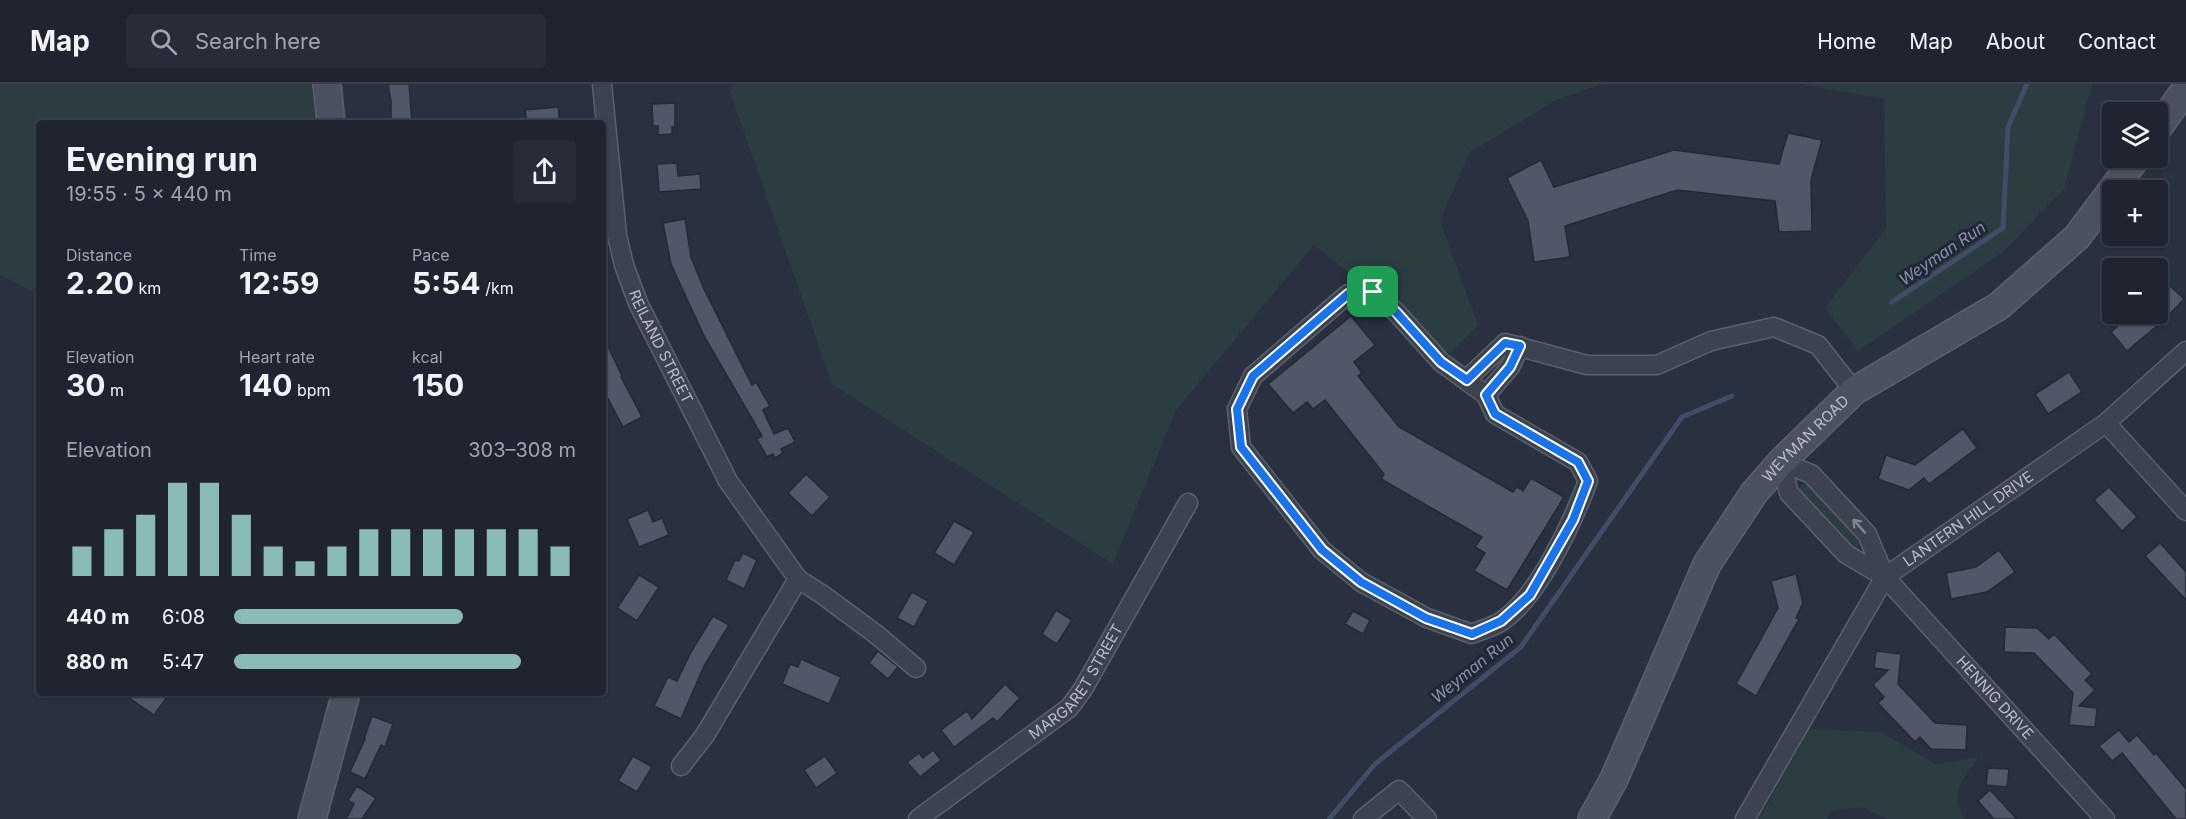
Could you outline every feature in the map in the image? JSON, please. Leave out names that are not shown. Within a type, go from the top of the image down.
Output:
[{"type":"street","points":[[327,84],[331,120]]},
{"type":"street","name":"REILAND STREET","points":[[602,84],[606,120]]},
{"type":"street","points":[[2168,114],[2186,89]]},
{"type":"street","name":"REILAND STREET","points":[[606,124],[617,235],[624,265],[638,303],[728,481],[798,579],[868,628],[916,668]]},
{"type":"street","name":"WEYMAN ROAD","points":[[1592,819],[1614,779],[1707,564],[1754,494],[1781,462],[1854,391],[1999,306],[2077,237],[2129,168]]},
{"type":"street","points":[[1373,292],[1396,312],[1441,362],[1467,380],[1486,395],[1495,414],[1578,462],[1588,481],[1573,520],[1530,595],[1501,621],[1472,634],[1426,618],[1361,582],[1322,550],[1241,447],[1237,409],[1253,376],[1348,294],[1373,292]]},
{"type":"street","points":[[1467,380],[1505,343],[1587,364],[1657,365],[1711,341],[1774,327],[1818,345],[1854,391]]},
{"type":"street","points":[[1486,395],[1510,367],[1520,346]]},
{"type":"street","name":"LANTERN HILL DRIVE","points":[[1745,819],[1885,577],[2106,423],[2186,351]]},
{"type":"street","points":[[2106,423],[2186,511]]},
{"type":"street","name":"HENNIG DRIVE","points":[[1781,462],[1811,474],[1867,534],[1885,577]]},
{"type":"street","name":"HENNIG DRIVE","points":[[1781,462],[1789,493],[1846,554],[1885,577],[2106,819]]},
{"type":"street","name":"MARGARET STREET","points":[[918,819],[1069,708],[1083,689],[1188,503]]},
{"type":"street","points":[[681,766],[705,735],[798,579]]},
{"type":"street","points":[[312,819],[345,696]]},
{"type":"street","points":[[1363,819],[1399,790],[1427,819]]},
{"type":"shaded area","points":[[0,84],[312,84],[315,120],[36,120],[36,293],[0,275]]},
{"type":"shaded area","points":[[733,84],[1602,84],[1556,100],[1470,152],[1440,220],[1478,325],[1450,354],[1314,245],[1176,410],[1113,564],[832,384],[730,92]]},
{"type":"shaded area","points":[[1801,84],[2092,84],[2064,189],[2003,252],[1858,351],[1825,308],[1886,228],[1884,99]]},
{"type":"shaded area","points":[[1806,482],[1811,484],[1860,537],[1858,546],[1850,547],[1801,494],[1800,488]]},
{"type":"shaded area","points":[[1809,729],[1881,732],[1935,764],[1978,757],[1963,779],[1958,794],[1960,810],[1965,819],[1888,819],[1861,807],[1831,811],[1827,819],[1759,819]]},
{"type":"building","points":[[388,84],[409,84],[412,120],[391,120]]},
{"type":"building","points":[[675,103],[675,127],[672,127],[672,134],[658,135],[658,126],[653,126],[652,104]]},
{"type":"building","points":[[558,107],[560,120],[527,120],[525,110]]},
{"type":"building","points":[[1788,133],[1822,140],[1811,180],[1812,231],[1779,232],[1775,201],[1677,190],[1565,226],[1570,257],[1534,262],[1528,221],[1507,178],[1541,160],[1554,187],[1674,150],[1779,164]]},
{"type":"building","points":[[677,163],[678,176],[700,174],[701,189],[659,192],[657,164]]},
{"type":"building","points":[[685,219],[691,257],[704,289],[752,385],[756,382],[770,406],[763,410],[774,434],[788,428],[795,442],[781,449],[783,453],[775,458],[773,454],[767,457],[757,439],[762,436],[704,336],[671,264],[663,223]]},
{"type":"building","points":[[2168,284],[2184,299],[2168,316]]},
{"type":"building","points":[[1351,316],[1375,345],[1354,362],[1362,373],[1358,376],[1399,427],[1513,492],[1517,487],[1523,491],[1531,478],[1564,497],[1507,590],[1474,571],[1485,553],[1475,547],[1482,537],[1381,479],[1384,474],[1325,400],[1313,409],[1307,402],[1293,413],[1268,384]]},
{"type":"building","points":[[2120,324],[2159,324],[2127,351],[2111,332]]},
{"type":"building","points":[[606,342],[642,417],[623,427],[606,395]]},
{"type":"building","points":[[2069,372],[2082,392],[2048,414],[2035,394]]},
{"type":"building","points":[[1963,429],[1977,448],[1929,484],[1924,478],[1909,490],[1878,479],[1886,455],[1915,465]]},
{"type":"building","points":[[806,474],[830,497],[812,516],[788,493]]},
{"type":"building","points":[[2109,487],[2137,517],[2122,531],[2094,500]]},
{"type":"building","points":[[648,510],[653,522],[662,518],[669,535],[639,547],[627,519]]},
{"type":"building","points":[[954,521],[974,532],[954,565],[934,553]]},
{"type":"building","points":[[2160,543],[2186,572],[2186,600],[2145,556]]},
{"type":"building","points":[[1999,550],[2015,572],[1987,592],[1951,599],[1946,573],[1976,567]]},
{"type":"building","points":[[743,553],[757,560],[744,589],[726,580],[735,560],[739,561]]},
{"type":"building","points":[[1796,574],[1803,603],[1796,618],[1799,619],[1756,696],[1736,684],[1778,608],[1771,581]]},
{"type":"building","points":[[639,575],[659,587],[637,621],[617,608]]},
{"type":"building","points":[[912,592],[928,601],[914,627],[897,618]]},
{"type":"building","points":[[1056,610],[1072,620],[1057,644],[1042,634]]},
{"type":"building","points":[[1353,611],[1370,620],[1363,634],[1345,624]]},
{"type":"building","points":[[713,616],[729,625],[704,666],[681,719],[654,706],[668,677],[677,681],[691,652]]},
{"type":"building","points":[[2005,627],[2037,628],[2049,639],[2054,634],[2092,674],[2085,680],[2095,690],[2079,706],[2097,708],[2095,727],[2069,725],[2073,693],[2034,653],[2004,652]]},
{"type":"building","points":[[878,651],[898,667],[888,679],[869,663]]},
{"type":"building","points":[[1876,651],[1901,654],[1898,684],[1935,723],[1967,725],[1966,750],[1931,749],[1920,737],[1915,742],[1878,703],[1884,697],[1873,685],[1888,670],[1874,668]]},
{"type":"building","points":[[801,659],[841,677],[829,704],[782,684],[790,664],[798,667]]},
{"type":"building","points":[[1005,684],[1020,698],[997,722],[993,718],[954,747],[941,730],[967,711],[972,719]]},
{"type":"building","points":[[126,696],[168,696],[154,715]]},
{"type":"building","points":[[372,716],[393,724],[385,747],[381,745],[365,779],[350,772],[365,739]]},
{"type":"building","points":[[2119,730],[2129,742],[2137,735],[2154,755],[2156,753],[2186,789],[2186,819],[2176,819],[2122,753],[2112,761],[2099,746]]},
{"type":"building","points":[[933,750],[941,760],[920,777],[907,762],[919,753],[923,758]]},
{"type":"building","points":[[633,756],[652,767],[637,792],[618,781]]},
{"type":"building","points":[[825,756],[837,773],[816,788],[804,770]]},
{"type":"building","points":[[1988,768],[2009,769],[2007,787],[1986,785]]},
{"type":"building","points":[[357,786],[376,798],[362,819],[346,819],[354,804],[348,800]]},
{"type":"building","points":[[1990,790],[2017,819],[1994,819],[1978,801]]},
{"type":"waterway","name":"Weyman Run","points":[[1892,302],[2003,228],[2008,127],[2027,84]]},
{"type":"waterway","name":"Weyman Run","points":[[1329,819],[1375,764],[1521,647],[1682,417],[1732,396]]},
{"type":"route","points":[[1373,292],[1396,312],[1441,362],[1467,380],[1505,343],[1520,346],[1510,367],[1486,395],[1495,414],[1578,462],[1588,481],[1573,520],[1530,595],[1501,621],[1472,634],[1426,618],[1361,582],[1322,550],[1241,447],[1237,409],[1253,376],[1348,294],[1373,292]]}]
